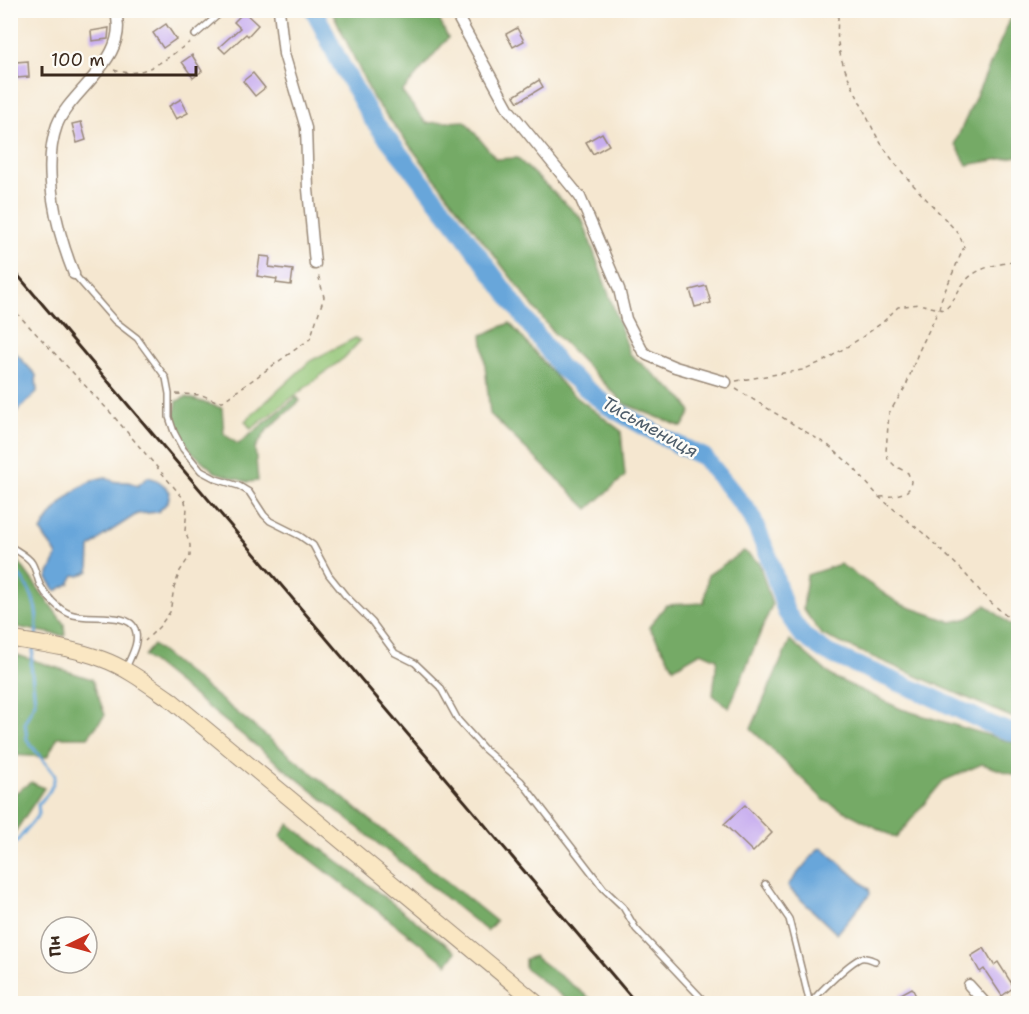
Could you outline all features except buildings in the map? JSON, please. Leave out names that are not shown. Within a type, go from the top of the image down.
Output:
[{"type":"main road","points":[[10,639],[63,648],[102,659],[125,670],[180,707],[538,1004]]},
{"type":"street","points":[[74,274],[53,206],[51,181],[53,144],[58,124],[103,64],[117,37],[118,21],[115,10]]},
{"type":"street","points":[[279,10],[284,54],[306,129],[308,189],[315,264]]},
{"type":"street","points":[[454,10],[509,110],[580,197],[619,289],[626,319],[642,350],[675,367],[726,382]]},
{"type":"street","points":[[969,985],[986,1004]]},
{"type":"lane","points":[[195,35],[224,10]]},
{"type":"lane","points":[[74,274],[115,321],[137,338],[166,378],[169,417],[174,432],[183,449],[201,471],[216,479],[240,486],[249,492],[270,521],[313,545],[329,575],[345,595],[372,622],[395,653],[415,663],[440,687],[458,720],[484,749],[521,782],[604,889],[624,907],[636,929],[707,1004]]},
{"type":"lane","points":[[10,546],[32,562],[40,585],[52,601],[70,614],[95,618],[114,617],[130,622],[135,628],[136,645],[125,670]]},
{"type":"lane","points":[[765,884],[789,919],[810,1004]]},
{"type":"lane","points":[[810,1004],[856,961],[867,958],[875,961]]},
{"type":"path","points":[[839,10],[836,31],[838,50],[848,77],[877,136],[896,163],[959,234],[964,247],[906,386],[889,413],[886,451],[888,459],[908,473],[911,481],[910,488],[906,492],[893,496],[879,497]]},
{"type":"path","points":[[103,64],[116,71],[135,73],[155,66],[194,40],[195,35]]},
{"type":"path","points":[[726,382],[802,370],[824,361],[883,322],[898,307],[920,304],[944,310],[951,305],[963,283],[976,273],[990,266],[1018,261]]},
{"type":"path","points":[[169,394],[202,395],[216,401],[223,401],[310,339],[324,297],[315,264]]},
{"type":"path","points":[[10,306],[110,412],[184,499],[187,508],[185,531],[190,546],[190,556],[174,588],[170,612],[153,635],[136,645]]},
{"type":"path","points":[[726,382],[772,413],[829,446],[852,466],[879,497],[923,533],[961,569],[987,599],[1018,626]]},
{"type":"path","points":[[1012,620],[1018,620]]},
{"type":"green space","points":[[332,11],[435,11],[448,38],[402,92],[426,123],[465,121],[496,159],[517,158],[582,219],[630,354],[684,400],[691,412],[682,427],[625,404],[553,332],[373,98]]},
{"type":"green space","points":[[1014,11],[1018,11],[1018,156],[967,165],[955,143]]},
{"type":"green space","points":[[510,323],[567,390],[621,431],[625,476],[588,509],[490,414],[482,335]]},
{"type":"green space","points":[[355,338],[360,341],[344,358],[251,429],[245,421],[310,361]]},
{"type":"green space","points":[[186,397],[222,408],[224,434],[238,444],[297,397],[300,401],[267,430],[255,448],[258,481],[247,482],[215,472],[191,451],[174,419],[177,401]]},
{"type":"green space","points":[[11,551],[64,624],[65,636],[11,626]]},
{"type":"green space","points":[[744,551],[759,563],[772,605],[729,708],[713,695],[717,659],[701,652],[674,668],[649,627],[666,605],[704,603],[708,575]]},
{"type":"green space","points":[[840,564],[900,604],[952,622],[969,618],[986,605],[1018,631],[1018,720],[822,635],[803,609],[807,575]]},
{"type":"green space","points":[[790,640],[833,677],[901,709],[1018,744],[1018,776],[982,764],[943,781],[896,838],[825,801],[751,729]]},
{"type":"green space","points":[[153,645],[496,921],[487,931],[144,656]]},
{"type":"green space","points":[[17,655],[92,679],[105,715],[88,737],[58,737],[47,757],[11,755],[11,668]]},
{"type":"green space","points":[[31,782],[44,788],[11,838],[11,796]]},
{"type":"green space","points":[[289,824],[456,952],[447,964],[280,836]]},
{"type":"green space","points":[[534,956],[596,1003],[571,1003],[525,968],[525,959]]},
{"type":"water","points":[[10,347],[36,375],[37,392],[11,417]]},
{"type":"water","points":[[105,477],[110,480],[133,483],[137,486],[148,477],[155,479],[170,492],[168,502],[158,512],[137,514],[103,536],[90,548],[89,571],[80,576],[74,575],[69,584],[56,591],[47,578],[57,556],[41,531],[52,513],[76,490]]},
{"type":"water","points":[[823,848],[869,889],[870,894],[837,934],[788,885],[818,849]]},
{"type":"waterway","name":"Тисьмениця","points":[[314,10],[338,59],[372,119],[461,231],[561,368],[609,407],[704,457],[751,515],[768,555],[786,612],[803,636],[828,653],[928,695],[996,727],[1018,734]]},
{"type":"waterway","points":[[10,566],[24,581],[33,598],[37,616],[36,637]]},
{"type":"waterway","points":[[10,850],[39,814],[38,804],[50,791],[55,775],[27,740],[25,722],[35,702],[31,665],[34,646]]},
{"type":"railway","points":[[10,266],[637,1004]]}]
